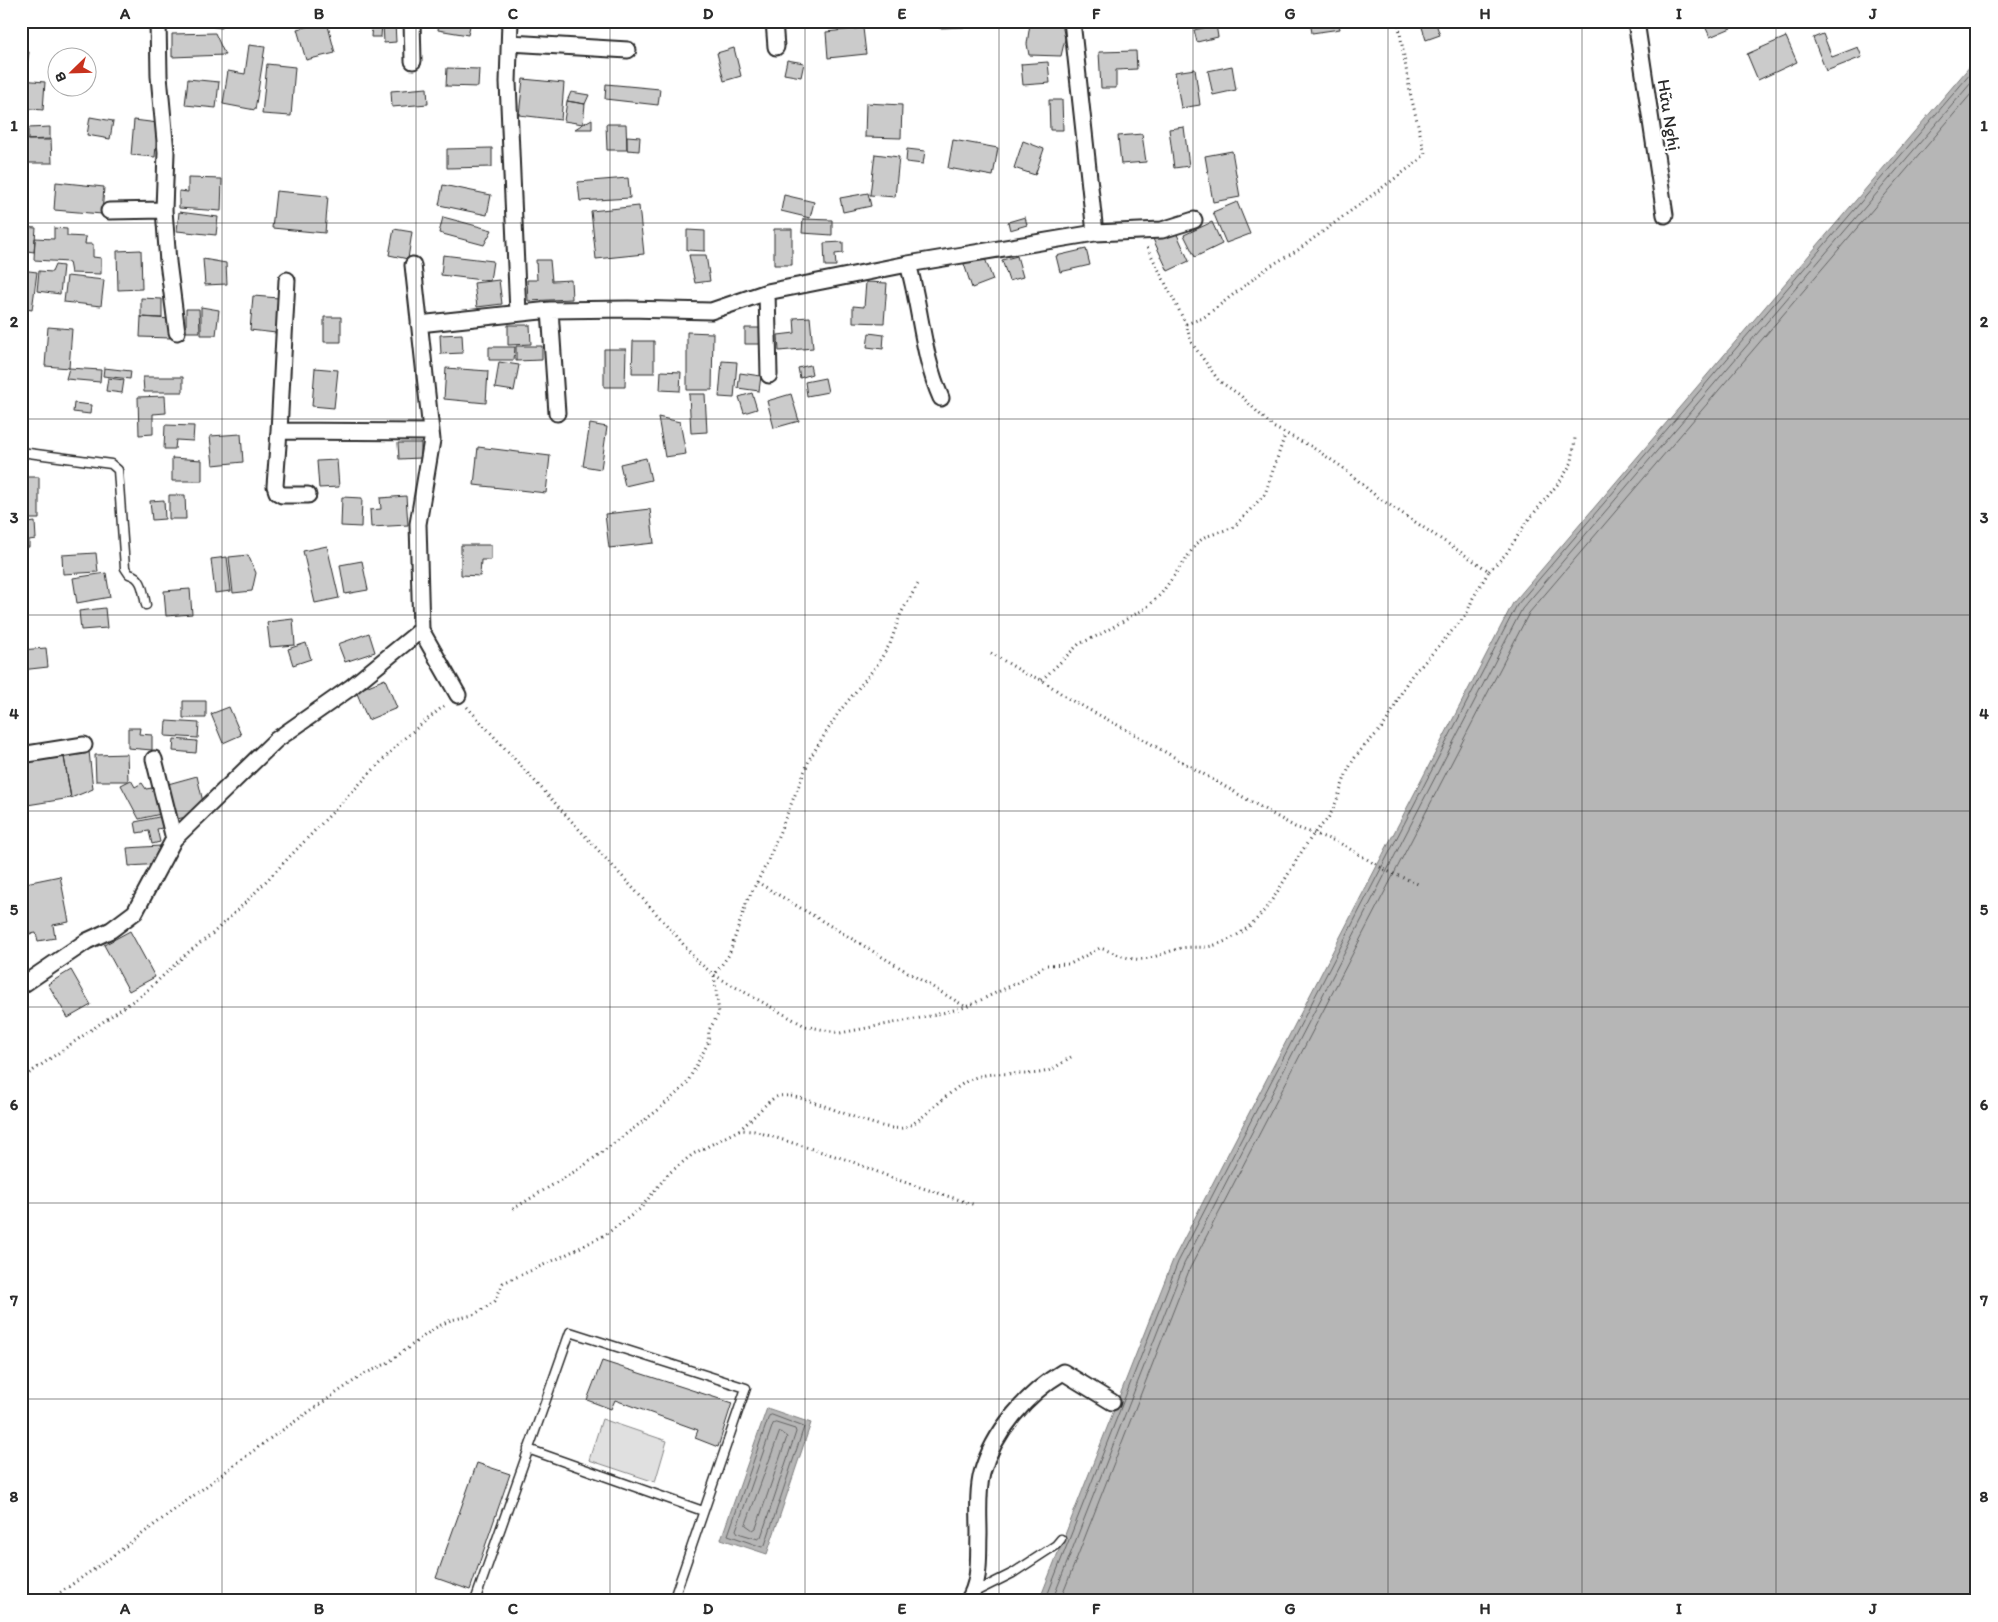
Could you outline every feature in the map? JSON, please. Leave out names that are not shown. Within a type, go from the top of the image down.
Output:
[{"type":"street","points":[[158,21],[159,76],[166,152],[164,210],[168,262],[177,332]]},
{"type":"street","points":[[412,21],[412,61]]},
{"type":"street","points":[[510,21],[508,82],[518,313]]},
{"type":"street","points":[[774,21],[776,47]]},
{"type":"street","points":[[1072,21],[1095,233]]},
{"type":"street","name":"Hữu Nghị","points":[[1636,21],[1666,215]]},
{"type":"street","points":[[510,43],[628,50]]},
{"type":"street","points":[[109,212],[164,210]]},
{"type":"street","points":[[419,324],[550,310],[628,309],[711,312],[767,292],[908,264],[1095,233],[1162,230],[1194,220]]},
{"type":"street","points":[[908,264],[915,286],[920,324],[941,398]]},
{"type":"street","points":[[413,265],[432,440],[418,524],[420,630],[458,695]]},
{"type":"street","points":[[287,280],[275,486],[277,492],[282,495],[308,496]]},
{"type":"street","points":[[767,292],[768,375]]},
{"type":"street","points":[[550,310],[557,413]]},
{"type":"street","points":[[279,431],[431,432]]},
{"type":"street","points":[[21,986],[87,941],[111,930],[135,912],[174,839],[276,740],[350,688],[420,630]]},
{"type":"street","points":[[21,755],[84,745]]},
{"type":"street","points":[[154,759],[174,839]]},
{"type":"street","points":[[970,1597],[979,1570],[981,1476],[992,1446],[1012,1418],[1046,1381],[1063,1372],[1112,1402]]},
{"type":"lane","points":[[21,452],[111,464],[118,470],[125,568],[129,574],[136,576],[140,581],[146,605]]},
{"type":"lane","points":[[475,1601],[570,1332],[746,1388],[673,1601]]},
{"type":"lane","points":[[528,1449],[703,1511]]},
{"type":"lane","points":[[970,1597],[1013,1573],[1056,1545],[1061,1539]]},
{"type":"path","points":[[1186,324],[1203,318],[1270,266],[1298,250],[1426,154],[1410,92],[1398,21]]},
{"type":"path","points":[[1139,232],[1186,324],[1191,342],[1219,380],[1240,395],[1272,428],[1312,447],[1342,468],[1376,496],[1489,571]]},
{"type":"path","points":[[1042,680],[1079,644],[1099,636],[1146,608],[1161,594],[1197,543],[1205,537],[1234,527],[1266,494],[1285,435]]},
{"type":"path","points":[[21,1079],[147,991],[211,935],[260,888],[401,741],[458,695],[656,912],[696,960],[714,975],[805,1026],[840,1033],[926,1018],[966,1007],[1023,980],[1046,966],[1070,964],[1100,948],[1130,959],[1148,958],[1180,948],[1213,946],[1230,939],[1248,928],[1276,897],[1313,834],[1329,816],[1354,759],[1382,728],[1413,672],[1422,666],[1466,615],[1472,598],[1489,571],[1506,554],[1526,523],[1561,480],[1572,462],[1575,438]]},
{"type":"path","points":[[513,1209],[582,1167],[653,1114],[686,1085],[708,1043],[709,1030],[719,1013],[714,975],[729,955],[747,901],[794,799],[810,758],[839,712],[877,665],[890,644],[902,613],[918,584]]},
{"type":"path","points":[[991,654],[1026,674],[1042,680],[1069,699],[1295,827],[1338,842],[1387,870],[1418,884]]},
{"type":"path","points":[[757,882],[966,1007]]},
{"type":"path","points":[[48,1601],[110,1558],[268,1440],[364,1374],[386,1364],[435,1328],[451,1320],[473,1315],[485,1308],[495,1301],[503,1283],[605,1235],[640,1209],[668,1174],[693,1154],[739,1130],[776,1097],[787,1096],[840,1110],[884,1126],[905,1128],[955,1088],[972,1078],[990,1074],[1032,1074],[1050,1070],[1071,1057]]},
{"type":"path","points":[[739,1130],[754,1131],[848,1160],[910,1184],[975,1205]]},
{"type":"shaded area","points":[[602,1419],[667,1441],[655,1482],[589,1460]]},
{"type":"water","points":[[1977,58],[1977,1601],[1039,1601],[1173,1260],[1513,603]]},
{"type":"water","points":[[767,1408],[811,1423],[767,1554],[721,1539]]},
{"type":"building","points":[[68,21],[90,21],[90,26],[68,26]]},
{"type":"building","points":[[99,21],[120,21],[120,27],[99,27]]},
{"type":"building","points":[[210,21],[223,21],[222,28],[209,26]]},
{"type":"building","points":[[439,21],[471,21],[468,35],[438,30]]},
{"type":"building","points":[[474,21],[503,21],[502,27],[474,24]]},
{"type":"building","points":[[939,21],[964,21],[965,27],[939,28]]},
{"type":"building","points":[[1310,21],[1338,21],[1340,29],[1312,33]]},
{"type":"building","points":[[1435,21],[1440,35],[1426,40],[1421,24]]},
{"type":"building","points":[[1712,21],[1728,21],[1731,28],[1710,37],[1704,24]]},
{"type":"building","points":[[327,22],[335,53],[306,60],[297,29]]},
{"type":"building","points":[[372,23],[382,24],[381,37],[371,37]]},
{"type":"building","points":[[383,23],[395,23],[396,42],[384,43]]},
{"type":"building","points":[[1030,24],[1062,24],[1065,39],[1061,56],[1029,55],[1027,44]]},
{"type":"building","points":[[1216,25],[1218,37],[1197,42],[1194,30]]},
{"type":"building","points":[[863,28],[866,54],[828,58],[826,32]]},
{"type":"building","points":[[215,33],[225,55],[172,57],[172,34]]},
{"type":"building","points":[[1823,34],[1832,57],[1858,47],[1862,57],[1826,71],[1813,38]]},
{"type":"building","points":[[1786,37],[1797,62],[1758,80],[1747,54]]},
{"type":"building","points":[[249,45],[265,47],[255,110],[223,104],[228,71],[245,74]]},
{"type":"building","points":[[734,48],[741,76],[724,81],[717,53]]},
{"type":"building","points":[[21,50],[29,52],[25,78],[21,78]]},
{"type":"building","points":[[1136,51],[1137,69],[1116,70],[1116,88],[1101,88],[1099,52]]},
{"type":"building","points":[[787,60],[804,63],[801,77],[784,74]]},
{"type":"building","points":[[1048,62],[1050,83],[1023,85],[1021,64]]},
{"type":"building","points":[[267,64],[295,67],[291,116],[262,114]]},
{"type":"building","points":[[1232,66],[1236,90],[1213,95],[1208,71]]},
{"type":"building","points":[[447,68],[479,69],[478,87],[446,86]]},
{"type":"building","points":[[1195,69],[1200,105],[1181,108],[1175,72]]},
{"type":"building","points":[[188,79],[219,82],[216,108],[185,105]]},
{"type":"building","points":[[523,79],[564,83],[561,120],[519,115]]},
{"type":"building","points":[[21,80],[45,82],[43,110],[21,108]]},
{"type":"building","points":[[606,84],[660,89],[658,105],[605,99]]},
{"type":"building","points":[[427,88],[428,104],[392,107],[391,91]]},
{"type":"building","points":[[571,92],[589,95],[585,104],[567,101]]},
{"type":"building","points":[[1049,100],[1062,100],[1063,130],[1050,130]]},
{"type":"building","points":[[567,101],[585,104],[583,124],[564,121]]},
{"type":"building","points":[[866,103],[902,105],[901,138],[865,137]]},
{"type":"building","points":[[90,117],[113,121],[110,139],[87,135]]},
{"type":"building","points":[[592,119],[592,129],[575,129],[583,124]]},
{"type":"building","points":[[134,120],[158,123],[155,157],[131,155]]},
{"type":"building","points":[[606,124],[626,124],[627,150],[607,150]]},
{"type":"building","points":[[50,127],[50,140],[28,140],[28,128]]},
{"type":"building","points":[[1184,127],[1189,166],[1174,168],[1169,129]]},
{"type":"building","points":[[1142,134],[1146,162],[1121,164],[1118,136]]},
{"type":"building","points":[[627,136],[640,137],[639,151],[627,150]]},
{"type":"building","points":[[51,139],[52,163],[21,163],[21,140]]},
{"type":"building","points":[[953,140],[998,148],[993,176],[948,168]]},
{"type":"building","points":[[1023,141],[1044,149],[1035,175],[1014,168]]},
{"type":"building","points":[[492,148],[492,167],[447,168],[447,149]]},
{"type":"building","points":[[907,149],[925,151],[923,164],[906,162]]},
{"type":"building","points":[[1232,151],[1240,197],[1213,202],[1205,156]]},
{"type":"building","points":[[875,154],[899,157],[895,197],[870,195]]},
{"type":"building","points":[[188,178],[222,179],[221,211],[179,208],[179,191],[188,192]]},
{"type":"building","points":[[628,178],[630,198],[580,201],[578,182]]},
{"type":"building","points":[[56,182],[104,187],[102,214],[54,210]]},
{"type":"building","points":[[443,185],[491,195],[487,215],[439,205]]},
{"type":"building","points":[[276,191],[328,196],[325,233],[272,228]]},
{"type":"building","points":[[868,193],[871,206],[843,212],[840,198]]},
{"type":"building","points":[[784,195],[814,202],[810,218],[781,211]]},
{"type":"building","points":[[1237,202],[1250,234],[1226,243],[1213,212]]},
{"type":"building","points":[[639,206],[644,254],[596,259],[591,211]]},
{"type":"building","points":[[179,212],[218,217],[216,235],[177,231]]},
{"type":"building","points":[[443,217],[492,230],[484,245],[439,233]]},
{"type":"building","points":[[1025,217],[1027,225],[1010,230],[1008,222]]},
{"type":"building","points":[[803,219],[832,220],[832,235],[802,233]]},
{"type":"building","points":[[1212,222],[1222,244],[1195,257],[1184,235]]},
{"type":"building","points":[[21,227],[36,228],[34,252],[21,250]]},
{"type":"building","points":[[54,228],[67,229],[67,236],[86,237],[85,244],[93,244],[93,257],[101,258],[101,274],[71,273],[69,262],[34,260],[35,238],[54,239]]},
{"type":"building","points":[[394,229],[412,232],[408,259],[389,255]]},
{"type":"building","points":[[774,229],[792,229],[792,265],[774,265]]},
{"type":"building","points":[[687,230],[705,231],[705,251],[687,250]]},
{"type":"building","points":[[1175,230],[1189,261],[1168,271],[1153,239]]},
{"type":"building","points":[[843,242],[843,253],[835,254],[836,266],[825,266],[824,243]]},
{"type":"building","points":[[1086,249],[1090,265],[1060,272],[1056,256]]},
{"type":"building","points":[[141,250],[142,289],[118,290],[117,251]]},
{"type":"building","points":[[983,253],[993,280],[972,288],[963,261]]},
{"type":"building","points":[[443,255],[493,261],[490,281],[441,275]]},
{"type":"building","points":[[689,255],[706,255],[710,281],[695,283]]},
{"type":"building","points":[[1017,256],[1023,277],[1009,281],[1002,260]]},
{"type":"building","points":[[203,259],[226,263],[227,284],[205,285]]},
{"type":"building","points":[[536,260],[550,260],[552,281],[571,280],[572,299],[528,301],[527,280],[537,280]]},
{"type":"building","points":[[55,265],[63,266],[60,294],[37,291],[39,271],[52,272]]},
{"type":"building","points":[[21,270],[37,272],[32,310],[21,308]]},
{"type":"building","points":[[67,276],[104,280],[101,306],[64,302]]},
{"type":"building","points":[[499,280],[502,304],[477,307],[474,283]]},
{"type":"building","points":[[866,282],[887,283],[884,323],[853,322],[853,306],[864,307]]},
{"type":"building","points":[[253,296],[279,298],[276,333],[250,330]]},
{"type":"building","points":[[141,298],[162,299],[162,318],[141,317]]},
{"type":"building","points":[[201,307],[219,310],[216,335],[201,335]]},
{"type":"building","points":[[186,309],[199,309],[200,332],[186,332]]},
{"type":"building","points":[[141,317],[171,319],[170,338],[140,337]]},
{"type":"building","points":[[324,317],[341,317],[341,342],[324,342]]},
{"type":"building","points":[[810,317],[813,348],[779,351],[778,335],[795,333],[794,318]]},
{"type":"building","points":[[508,325],[530,325],[531,344],[508,345]]},
{"type":"building","points":[[48,327],[72,329],[69,368],[45,366]]},
{"type":"building","points":[[745,328],[765,328],[766,344],[745,344]]},
{"type":"building","points":[[687,332],[713,333],[712,390],[687,390]]},
{"type":"building","points":[[869,333],[884,335],[883,349],[867,347]]},
{"type":"building","points":[[462,334],[463,353],[441,354],[440,335]]},
{"type":"building","points":[[633,341],[654,341],[654,373],[632,373]]},
{"type":"building","points":[[516,346],[542,346],[542,360],[516,361]]},
{"type":"building","points":[[489,347],[515,347],[514,360],[489,360]]},
{"type":"building","points":[[604,349],[626,349],[625,387],[604,387]]},
{"type":"building","points":[[722,361],[737,362],[734,398],[719,397]]},
{"type":"building","points":[[499,362],[519,365],[514,391],[495,388]]},
{"type":"building","points":[[810,365],[812,374],[800,378],[798,368]]},
{"type":"building","points":[[69,368],[101,370],[100,382],[66,379]]},
{"type":"building","points":[[104,368],[131,371],[130,379],[103,376]]},
{"type":"building","points":[[315,368],[338,370],[334,408],[312,406]]},
{"type":"building","points":[[446,368],[488,371],[486,403],[444,399]]},
{"type":"building","points":[[661,371],[681,372],[680,391],[660,390]]},
{"type":"building","points":[[740,373],[761,376],[759,391],[738,388]]},
{"type":"building","points":[[143,377],[183,377],[183,392],[144,392]]},
{"type":"building","points":[[108,378],[124,380],[122,393],[106,391]]},
{"type":"building","points":[[825,378],[828,392],[807,396],[805,382]]},
{"type":"building","points":[[752,393],[757,409],[744,413],[739,397]]},
{"type":"building","points":[[689,394],[705,394],[707,432],[691,433]]},
{"type":"building","points":[[791,394],[799,421],[774,428],[767,401]]},
{"type":"building","points":[[165,396],[166,413],[153,414],[153,434],[139,435],[138,397]]},
{"type":"building","points":[[74,403],[91,405],[90,414],[73,412]]},
{"type":"building","points":[[658,417],[680,422],[686,454],[665,457]]},
{"type":"building","points":[[590,424],[607,427],[601,469],[583,466]]},
{"type":"building","points":[[165,425],[194,426],[193,441],[176,440],[175,449],[164,449]]},
{"type":"building","points":[[241,434],[243,462],[213,465],[210,436]]},
{"type":"building","points":[[398,443],[421,443],[421,458],[399,459]]},
{"type":"building","points":[[478,447],[550,456],[546,493],[474,485]]},
{"type":"building","points":[[172,458],[202,460],[202,481],[172,481]]},
{"type":"building","points":[[646,458],[651,480],[625,486],[620,464]]},
{"type":"building","points":[[337,460],[339,487],[319,488],[317,461]]},
{"type":"building","points":[[26,477],[39,477],[39,519],[26,519],[25,512],[21,512],[21,498],[25,498]]},
{"type":"building","points":[[169,495],[185,495],[186,519],[169,519]]},
{"type":"building","points":[[406,496],[408,525],[371,527],[370,510],[381,509],[380,498]]},
{"type":"building","points":[[342,497],[362,498],[361,527],[341,526]]},
{"type":"building","points":[[164,500],[165,519],[152,520],[150,501]]},
{"type":"building","points":[[650,509],[654,543],[609,548],[605,514]]},
{"type":"building","points":[[21,518],[24,518],[28,523],[35,522],[36,539],[29,540],[29,547],[21,548]]},
{"type":"building","points":[[461,545],[491,545],[491,560],[481,560],[480,576],[461,575]]},
{"type":"building","points":[[327,546],[339,598],[315,603],[303,551]]},
{"type":"building","points":[[96,553],[98,572],[63,574],[62,555]]},
{"type":"building","points":[[248,555],[256,573],[252,591],[233,593],[229,557]]},
{"type":"building","points":[[227,557],[231,591],[215,593],[211,559]]},
{"type":"building","points":[[362,561],[368,590],[345,594],[340,565]]},
{"type":"building","points":[[106,573],[110,597],[77,603],[73,578]]},
{"type":"building","points":[[21,585],[23,585],[27,603],[21,604]]},
{"type":"building","points":[[190,589],[192,614],[166,616],[164,591]]},
{"type":"building","points":[[105,608],[107,628],[81,630],[79,611]]},
{"type":"building","points":[[293,619],[295,645],[270,647],[267,622]]},
{"type":"building","points":[[369,633],[375,652],[345,662],[338,644]]},
{"type":"building","points":[[306,643],[311,659],[293,665],[288,649]]},
{"type":"building","points":[[46,648],[48,667],[21,670],[21,650]]},
{"type":"building","points":[[385,679],[397,708],[368,720],[356,691]]},
{"type":"building","points":[[183,701],[206,701],[206,718],[183,718]]},
{"type":"building","points":[[229,707],[241,735],[223,743],[211,714]]},
{"type":"building","points":[[166,721],[199,723],[198,738],[165,736]]},
{"type":"building","points":[[128,728],[140,728],[139,734],[152,735],[152,750],[128,748]]},
{"type":"building","points":[[174,739],[197,741],[196,753],[173,751]]},
{"type":"building","points":[[63,751],[89,751],[93,789],[71,798]]},
{"type":"building","points":[[63,751],[71,798],[21,806],[21,758]]},
{"type":"building","points":[[127,754],[128,781],[96,781],[95,755]]},
{"type":"building","points":[[197,776],[203,802],[191,816],[177,819],[168,784]]},
{"type":"building","points":[[131,780],[135,787],[142,783],[146,789],[152,788],[161,798],[165,813],[139,819],[121,785]]},
{"type":"building","points":[[168,815],[167,827],[157,829],[160,842],[152,844],[149,831],[137,833],[135,822]]},
{"type":"building","points":[[160,846],[161,864],[129,866],[127,848]]},
{"type":"building","points":[[60,876],[69,922],[53,925],[55,938],[38,941],[36,933],[30,934],[28,929],[21,930],[21,884]]},
{"type":"building","points":[[130,931],[155,977],[129,991],[104,945]]},
{"type":"building","points":[[71,970],[91,1005],[68,1018],[48,984]]},
{"type":"building","points":[[602,1361],[732,1403],[718,1447],[695,1438],[698,1430],[615,1400],[611,1409],[587,1400]]},
{"type":"building","points":[[477,1463],[510,1474],[470,1590],[436,1578]]}]
